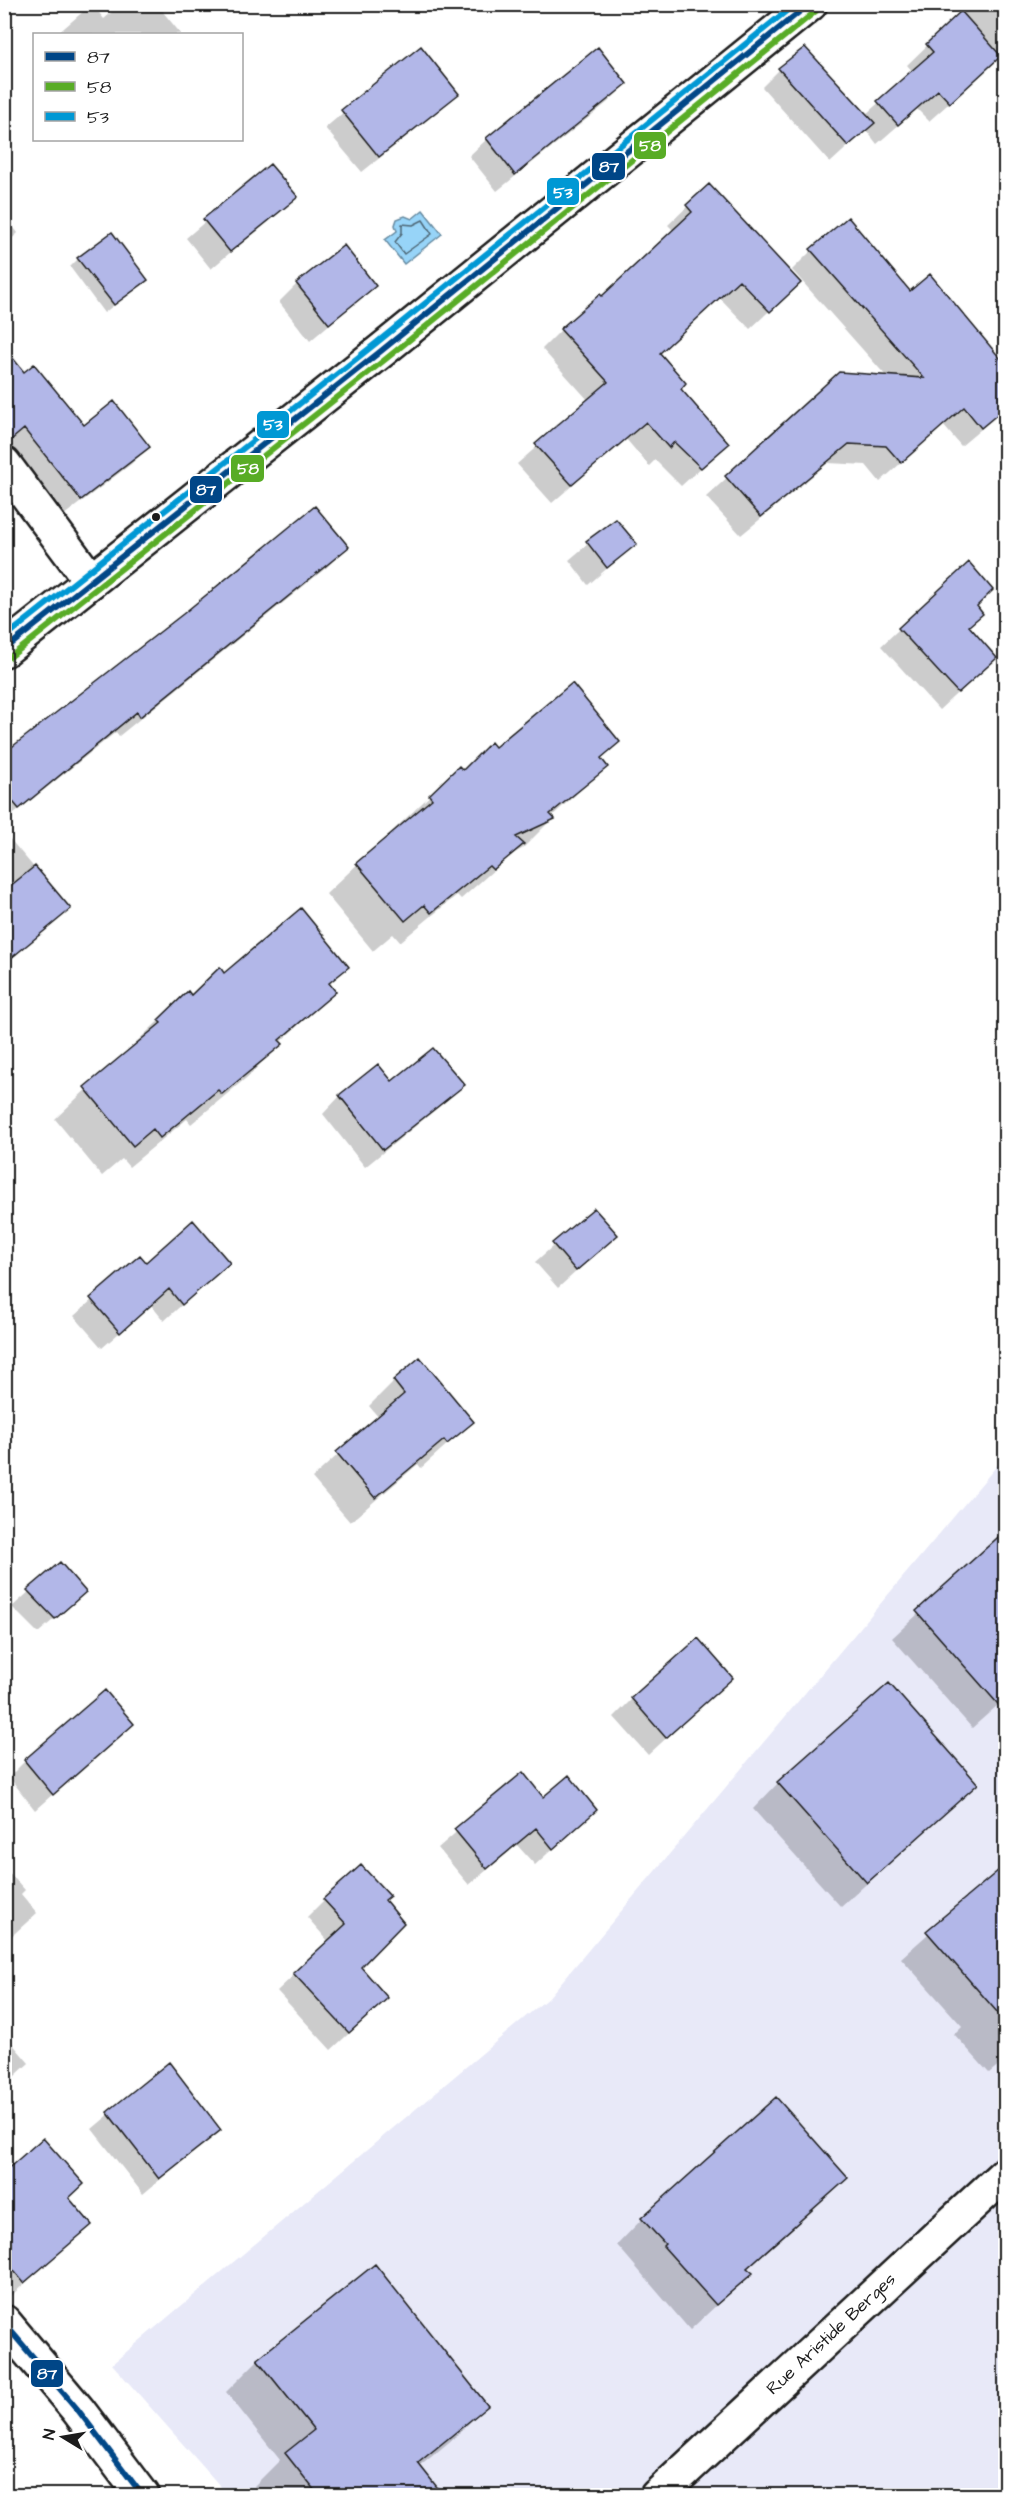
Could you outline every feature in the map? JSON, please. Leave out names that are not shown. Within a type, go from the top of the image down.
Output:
[{"type":"main road","points":[[4,650],[372,359],[810,4]]},
{"type":"main road","points":[[4,464],[92,581]]},
{"type":"main road","name":"Rue Aristide Berges","points":[[657,2496],[1005,2173]]},
{"type":"main road","points":[[4,2322],[78,2410],[143,2496]]},
{"type":"shaded area","points":[[1005,1456],[1005,2495],[228,2495],[112,2364],[548,1998]]},
{"type":"water","points":[[423,210],[442,234],[404,264],[385,240],[397,231],[395,225],[397,219],[405,216],[412,219]]},
{"type":"building","points":[[961,11],[1001,56],[950,103],[938,90],[898,125],[877,101],[933,52],[926,44]]},
{"type":"building","points":[[421,46],[459,94],[379,157],[341,110]]},
{"type":"building","points":[[598,47],[627,84],[515,175],[486,138]]},
{"type":"building","points":[[805,47],[875,123],[848,146],[778,68]]},
{"type":"building","points":[[270,164],[298,197],[230,252],[203,219]]},
{"type":"building","points":[[709,184],[801,283],[770,312],[739,280],[660,353],[686,383],[681,389],[729,444],[701,468],[674,442],[669,448],[646,422],[572,485],[535,444],[608,382],[560,329],[600,294],[602,296],[692,212],[686,205]]},
{"type":"building","points":[[848,217],[910,291],[930,274],[1005,364],[1005,408],[981,428],[964,407],[901,463],[886,446],[849,444],[761,517],[725,476],[839,372],[924,378],[810,249]]},
{"type":"building","points":[[112,232],[148,280],[114,305],[77,258]]},
{"type":"building","points":[[344,245],[376,286],[329,324],[296,283]]},
{"type":"building","points":[[4,347],[24,372],[34,364],[84,425],[114,401],[150,447],[81,500],[24,429],[4,446]]},
{"type":"building","points":[[315,506],[349,547],[140,717],[137,712],[19,809],[4,791],[4,753],[183,614]]},
{"type":"building","points":[[616,519],[637,544],[607,568],[586,541]]},
{"type":"building","points":[[969,562],[993,590],[977,606],[983,614],[969,626],[997,658],[958,693],[898,628]]},
{"type":"building","points":[[572,683],[620,742],[601,758],[608,767],[550,814],[555,819],[516,837],[524,844],[493,870],[489,866],[431,913],[424,905],[405,921],[356,863],[432,799],[429,795],[459,766],[463,770],[491,742],[495,747]]},
{"type":"building","points":[[35,866],[71,909],[4,964],[4,891]]},
{"type":"building","points":[[301,908],[349,967],[329,983],[336,992],[279,1040],[283,1044],[222,1094],[218,1090],[160,1138],[153,1129],[133,1146],[84,1087],[161,1023],[158,1020],[188,991],[191,995],[220,967],[224,973]]},
{"type":"building","points":[[433,1048],[465,1085],[383,1150],[339,1095],[378,1064],[392,1081]]},
{"type":"building","points":[[594,1208],[618,1235],[576,1271],[552,1243]]},
{"type":"building","points":[[193,1220],[230,1263],[182,1305],[169,1289],[120,1333],[90,1298],[140,1255],[146,1262]]},
{"type":"building","points":[[420,1357],[474,1422],[447,1444],[444,1440],[375,1498],[336,1452],[404,1394],[393,1380]]},
{"type":"building","points":[[1005,1531],[1005,1712],[916,1611]]},
{"type":"building","points":[[60,1562],[86,1592],[55,1619],[27,1590]]},
{"type":"building","points":[[698,1638],[733,1678],[666,1738],[631,1698]]},
{"type":"building","points":[[889,1683],[978,1784],[867,1883],[777,1782]]},
{"type":"building","points":[[105,1690],[134,1724],[53,1795],[24,1760]]},
{"type":"building","points":[[523,1772],[543,1797],[569,1775],[597,1810],[553,1849],[536,1828],[487,1869],[454,1829]]},
{"type":"building","points":[[361,1865],[390,1896],[385,1900],[404,1923],[361,1967],[388,1998],[349,2033],[293,1973],[346,1924],[323,1899]]},
{"type":"building","points":[[1005,1865],[1005,2021],[926,1931]]},
{"type":"building","points":[[169,2062],[221,2130],[159,2179],[107,2112]]},
{"type":"building","points":[[776,2097],[848,2178],[747,2268],[753,2273],[716,2305],[641,2218]]},
{"type":"building","points":[[43,2138],[84,2184],[69,2198],[92,2225],[24,2283],[4,2259],[4,2172]]},
{"type":"building","points":[[375,2264],[488,2406],[418,2463],[444,2496],[319,2496],[285,2453],[314,2430],[257,2359]]},
{"type":"transit line","name":"53","points":[[4,638],[375,344],[795,4]]},
{"type":"transit line","name":"87","points":[[4,650],[381,351],[809,4]]},
{"type":"transit line","name":"58","points":[[10,657],[387,358],[816,11]]},
{"type":"transit line","name":"87","points":[[4,2323],[78,2410],[143,2496]]}]
